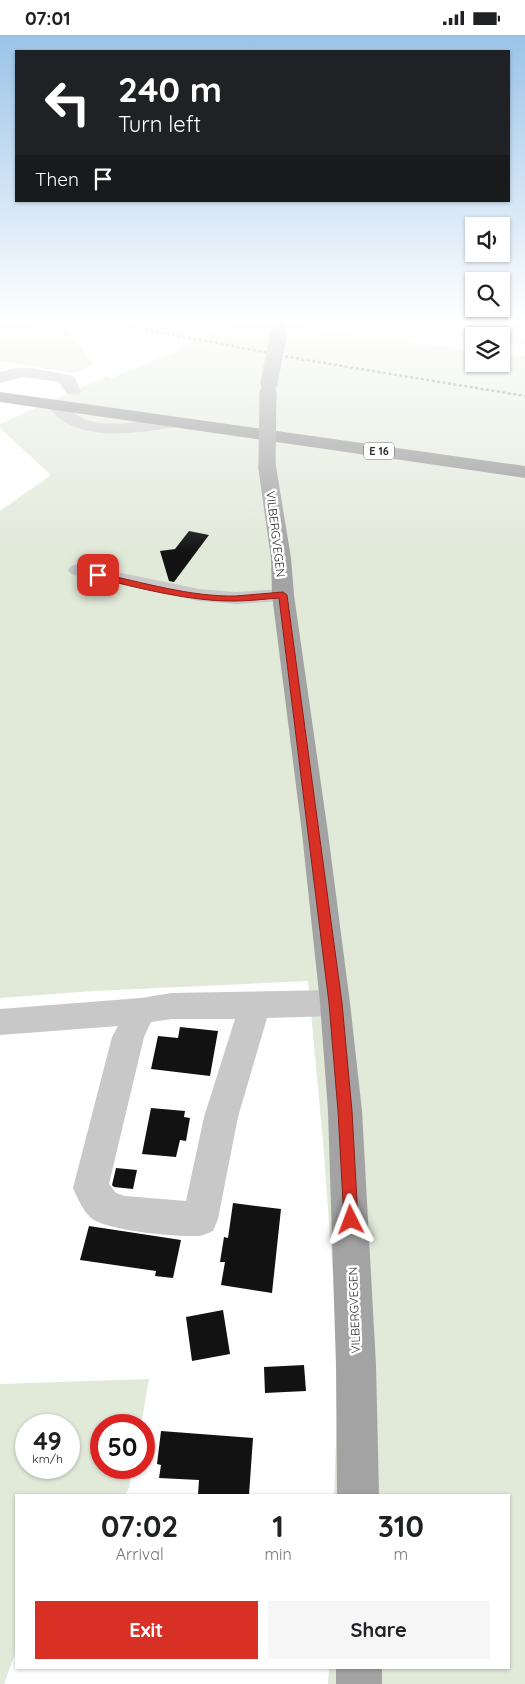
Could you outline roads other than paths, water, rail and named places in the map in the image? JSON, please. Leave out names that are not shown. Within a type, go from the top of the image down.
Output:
[{"type":"highway","points":[[13,399],[55,405]]},
{"type":"highway","points":[[247,415],[285,421]]},
{"type":"highway","name":"E 16","points":[[176,422],[525,472]]},
{"type":"main road","name":"VILBERGVEGEN","points":[[269,399],[267,466],[281,558],[283,595],[335,1003],[345,1111],[356,1365],[358,1494]]},
{"type":"main road","points":[[359,1669],[359,1684]]},
{"type":"lane","points":[[55,405],[68,417],[85,424],[118,428],[176,422]]},
{"type":"lane","points":[[78,570],[199,595],[236,599],[283,595]]},
{"type":"lane","points":[[0,1022],[141,1011],[172,1006],[255,1006],[335,1003]]},
{"type":"lane","points":[[141,1011],[128,1037],[91,1188],[104,1206],[125,1213],[200,1219],[221,1117],[255,1006]]}]
